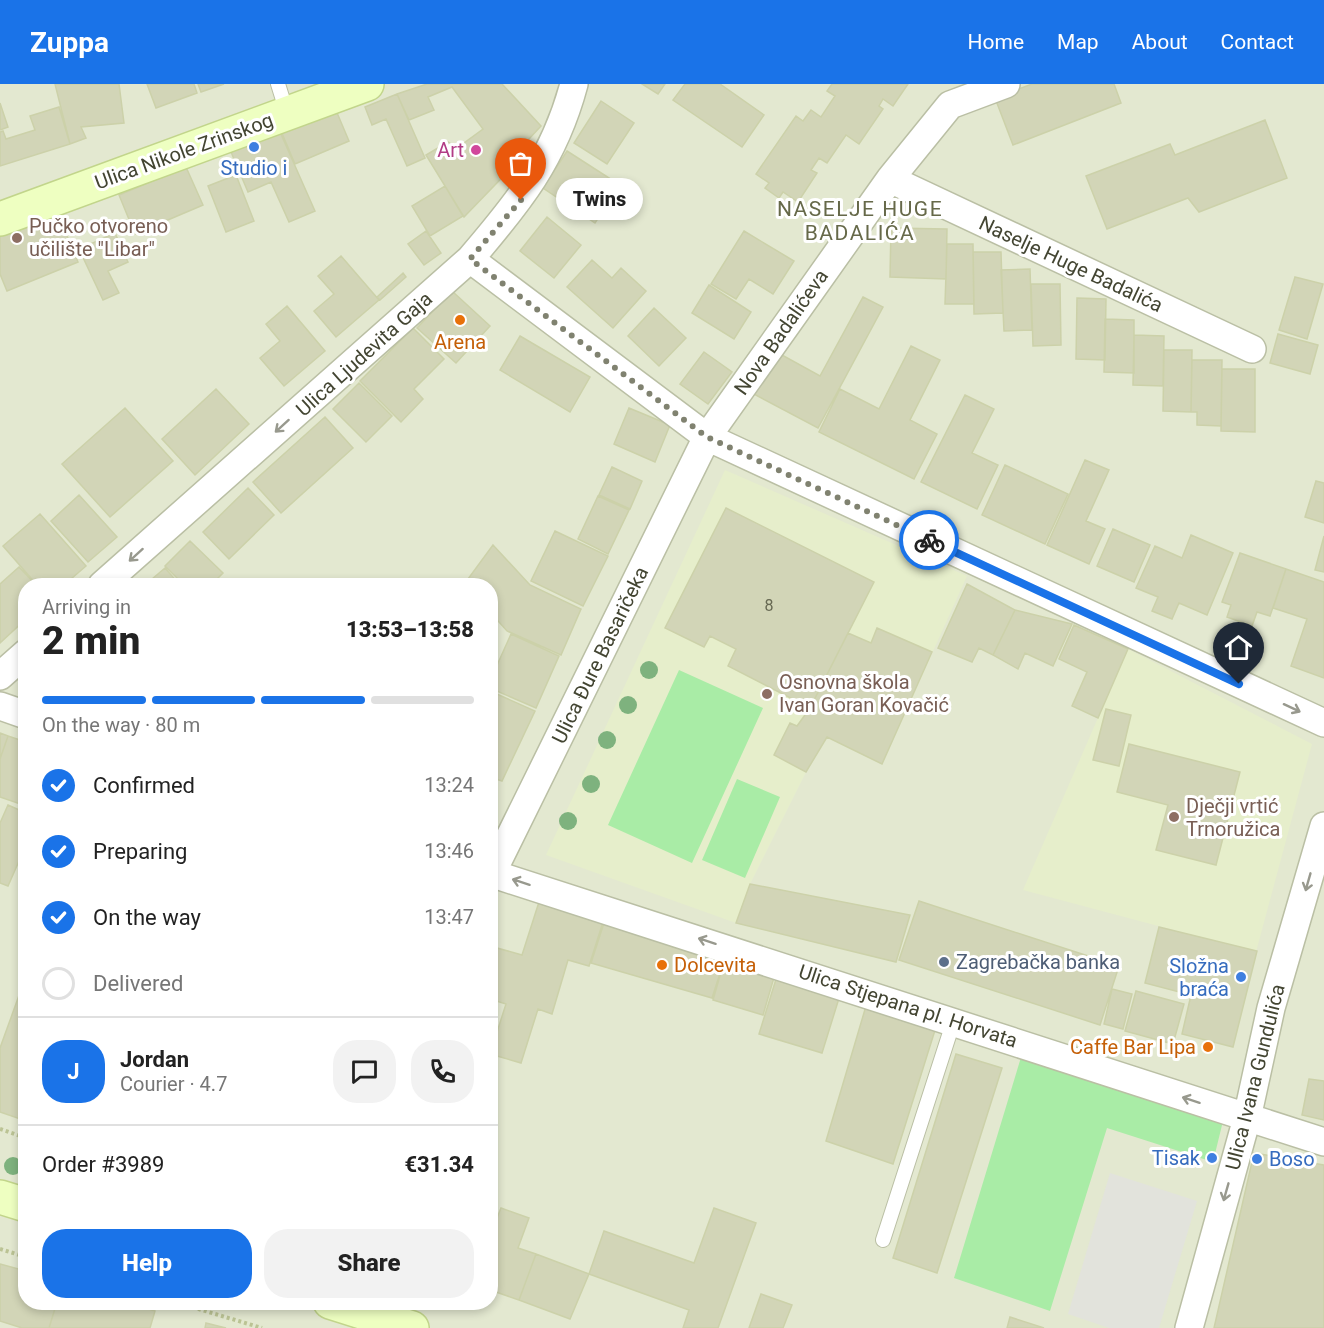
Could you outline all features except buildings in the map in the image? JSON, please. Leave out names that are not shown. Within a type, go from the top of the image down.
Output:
[{"type":"main road","name":"Ulica Nikole Zrinskog","points":[[0,219],[282,99],[367,84]]},
{"type":"main road","points":[[0,1197],[18,1203]]},
{"type":"main road","points":[[355,1310],[412,1328]]},
{"type":"street","name":"Ulica Ljudevita Gaja","points":[[110,578],[470,259],[521,200],[539,171],[554,142],[574,84]]},
{"type":"street","name":"Nova Badalićeva","points":[[707,437],[890,179],[950,105],[1006,84]]},
{"type":"street","name":"Naselje Huge Badalića","points":[[890,179],[1252,349]]},
{"type":"street","points":[[470,259],[707,437],[1324,723]]},
{"type":"street","name":"Ulica Đure Basaričeka","points":[[498,859],[707,437]]},
{"type":"street","points":[[0,676],[18,660]]},
{"type":"street","points":[[0,706],[18,712]]},
{"type":"street","name":"Ulica Ivana Gundulića","points":[[1189,1328],[1247,1118],[1271,1008],[1324,826]]},
{"type":"street","name":"Ulica Stjepana pl. Horvata","points":[[498,875],[954,1020],[1324,1142]]},
{"type":"lane","points":[[883,1240],[954,1020]]},
{"type":"path","points":[[0,1129],[18,1135]]},
{"type":"path","points":[[0,1250],[18,1255]]},
{"type":"path","points":[[202,1310],[262,1328]]},
{"type":"shaded area","points":[[0,84],[1324,84],[1324,1328],[0,1328]]},
{"type":"shaded area","name":"Osnovna škola Ivan Goran Kovačić","points":[[725,470],[967,576],[882,764],[827,737],[806,772],[750,884],[736,923],[546,855]]},
{"type":"shaded area","name":"Dječji vrtić Trnoružica","points":[[1128,649],[1312,744],[1256,952],[1023,890]]},
{"type":"shaded area","points":[[1110,1173],[1197,1201],[1159,1328],[1109,1328],[1068,1314]]},
{"type":"green space","points":[[679,670],[763,708],[692,863],[608,825]]},
{"type":"green space","points":[[737,779],[780,797],[745,878],[702,860]]},
{"type":"green space","points":[[1022,1054],[1223,1121],[1213,1162],[1107,1128],[1050,1311],[954,1278]]},
{"type":"way so far","points":[[521,200],[470,259],[707,437],[929,540]]},
{"type":"place","name":"Studio i","points":[[254,147]]},
{"type":"place","name":"Art","points":[[476,150]]},
{"type":"place","name":"Twins","points":[[521,200]]},
{"type":"place","name":"Pučko otvoreno učilište \"Libar\"","points":[[17,238]]},
{"type":"place","name":"Arena","points":[[460,320]]},
{"type":"place","name":"Osnovna škola Ivan Goran Kovačić","points":[[767,694]]},
{"type":"place","name":"Dječji vrtić Trnoružica","points":[[1174,817]]},
{"type":"place","name":"Zagrebačka banka","points":[[944,962]]},
{"type":"place","name":"Dolcevita","points":[[662,965]]},
{"type":"place","name":"Složna braća","points":[[1241,977]]},
{"type":"place","name":"Caffe Bar Lipa","points":[[1208,1047]]},
{"type":"place","name":"Tisak","points":[[1212,1158]]},
{"type":"place","name":"Boso","points":[[1257,1159]]},
{"type":"district","name":"NASELJE HUGE BADALIĆA","points":[[860,221]]},
{"type":"route","points":[[929,540],[1239,684]]}]
